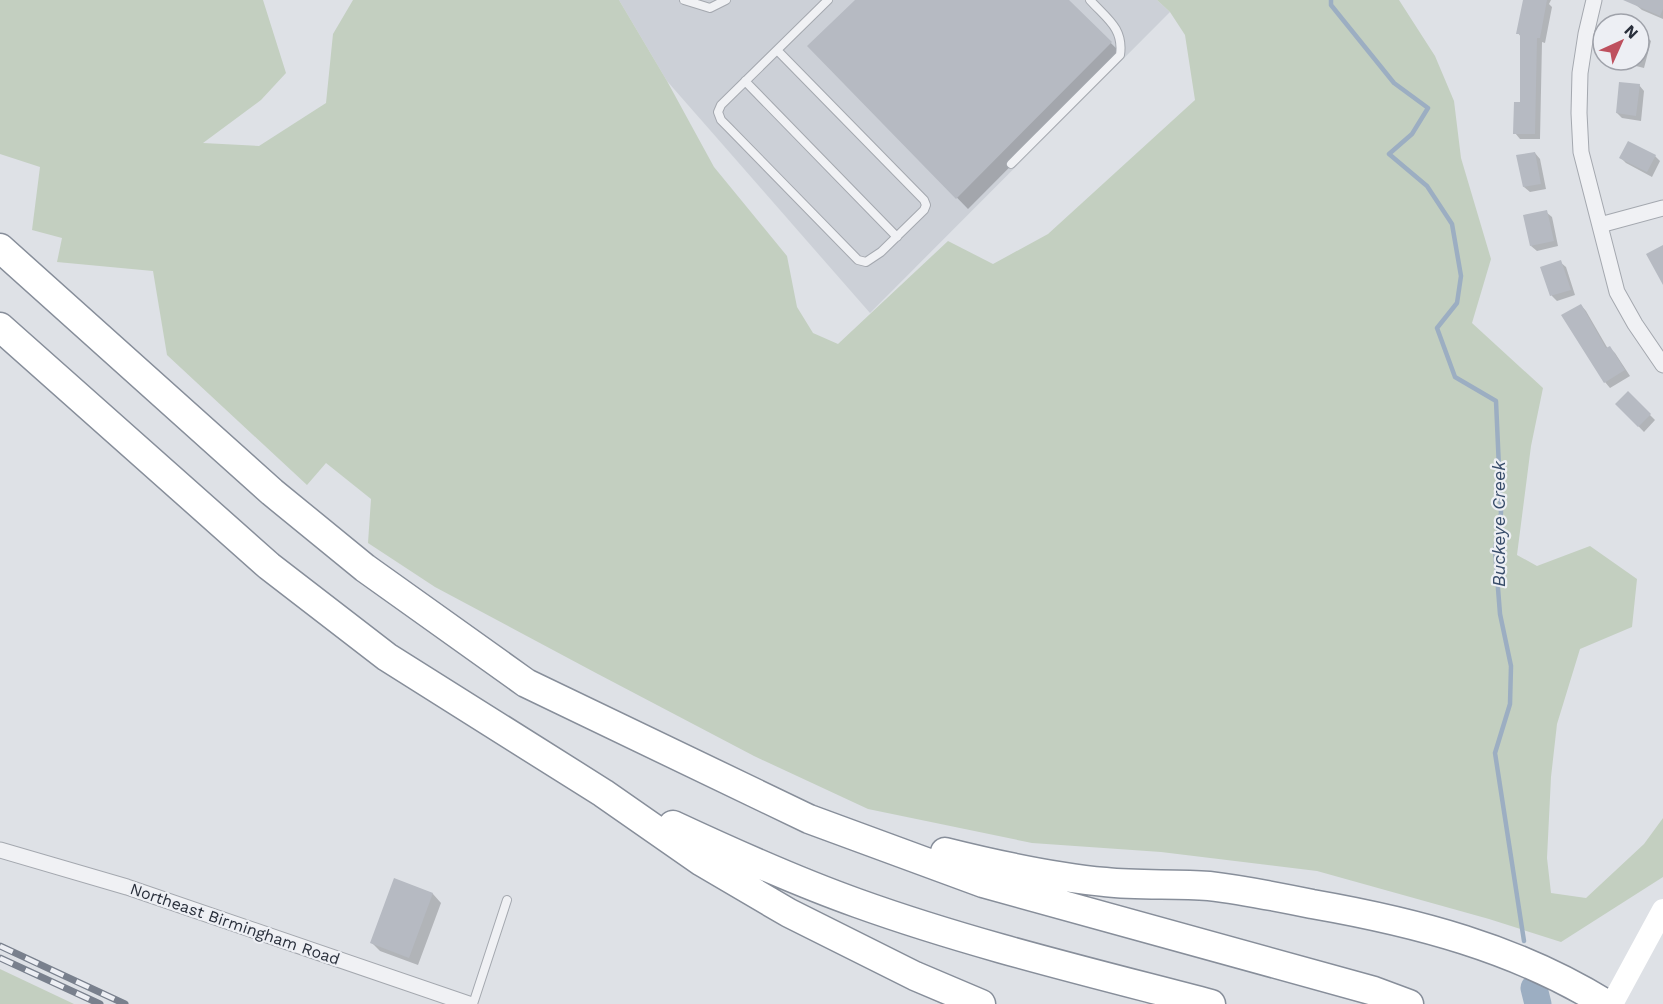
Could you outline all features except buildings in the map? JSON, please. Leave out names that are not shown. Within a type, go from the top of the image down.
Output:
[{"type":"highway","points":[[0,248],[281,500],[365,568],[526,683],[809,819],[983,883],[1374,991],[1408,1004]]},
{"type":"highway","points":[[0,327],[269,566],[387,657],[603,793],[702,862],[789,913],[915,976],[981,1004]]},
{"type":"highway","points":[[603,793],[719,847],[857,903],[1007,950],[1211,1004]]},
{"type":"highway","points":[[809,819],[1000,866],[1106,882],[1209,886],[1367,914],[1449,934],[1519,959],[1572,983],[1606,1004]]},
{"type":"main road","points":[[1612,1004],[1663,910]]},
{"type":"street","points":[[1594,0],[1583,53],[1579,113],[1581,152],[1617,292],[1635,324],[1663,365]]},
{"type":"street","points":[[1600,225],[1663,208]]},
{"type":"street","name":"Northeast Birmingham Road","points":[[0,850],[127,887],[471,1004]]},
{"type":"lane","points":[[684,0],[710,8],[726,0]]},
{"type":"lane","points":[[777,50],[924,200],[926,205],[924,210],[881,252],[866,262],[858,260],[728,128],[718,112],[721,105],[745,81],[828,0]]},
{"type":"lane","points":[[1011,164],[1120,55],[1121,38],[1117,29],[1090,0]]},
{"type":"lane","points":[[745,81],[897,237]]},
{"type":"lane","points":[[471,1004],[507,900]]},
{"type":"shaded area","points":[[619,0],[1157,0],[1170,12],[870,313],[667,81]]},
{"type":"green space","points":[[0,0],[263,0],[286,73],[261,100],[203,143],[259,146],[326,103],[333,34],[353,0],[619,0],[714,167],[787,256],[797,307],[813,333],[838,344],[948,241],[993,264],[1048,234],[1195,100],[1185,35],[1170,12],[1157,0],[1399,0],[1435,56],[1454,101],[1461,158],[1491,259],[1472,323],[1543,388],[1531,446],[1517,555],[1537,566],[1590,546],[1637,579],[1632,627],[1580,649],[1557,724],[1551,777],[1547,858],[1551,893],[1586,898],[1644,844],[1663,818],[1663,877],[1561,942],[1489,919],[1317,871],[1161,852],[1032,843],[868,809],[754,756],[596,673],[435,587],[368,543],[371,499],[326,463],[307,485],[167,355],[153,271],[57,262],[62,238],[32,230],[40,167],[0,154]]},
{"type":"green space","points":[[0,969],[74,1004],[0,1004]]},
{"type":"waterway","name":"Buckeye Creek","points":[[1331,0],[1331,5],[1394,83],[1428,108],[1412,134],[1389,154],[1427,186],[1452,224],[1461,276],[1457,303],[1437,328],[1455,377],[1496,401],[1501,513],[1495,550],[1500,614],[1511,666],[1510,704],[1495,753],[1524,941]]},
{"type":"waterway","name":"Buckeye Creek","points":[[1534,988],[1538,1004]]},
{"type":"railway","points":[[0,946],[125,1004]]},
{"type":"railway","points":[[0,958],[100,1004]]}]
